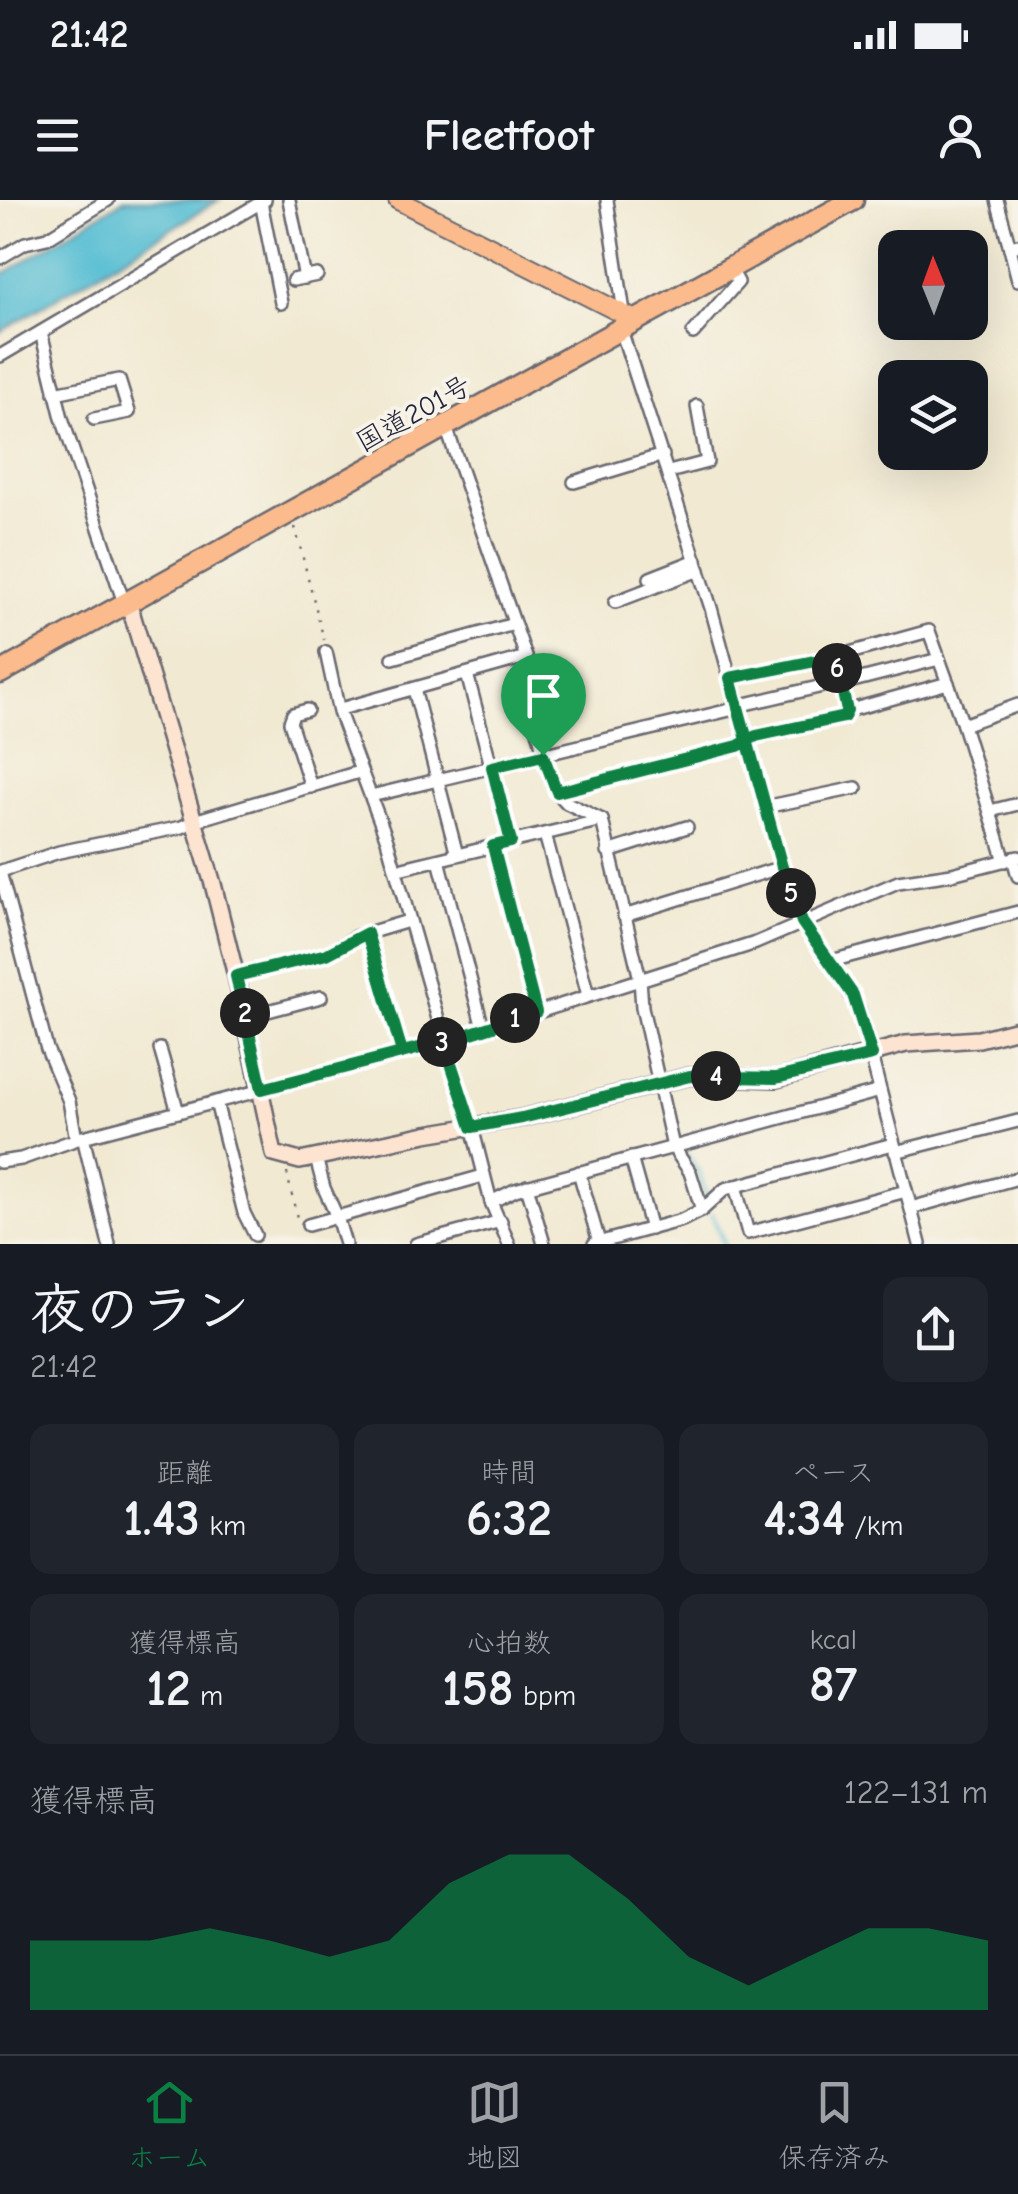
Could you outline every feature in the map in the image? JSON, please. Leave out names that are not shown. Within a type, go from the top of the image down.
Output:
[{"type":"highway","name":"国道201号","points":[[0,673],[446,428],[626,320],[853,200]]},
{"type":"main road","points":[[409,203],[626,320]]},
{"type":"street","points":[[0,258],[25,243],[48,238],[108,200]]},
{"type":"street","points":[[289,200],[305,278]]},
{"type":"street","points":[[607,200],[626,320],[782,867],[802,922],[853,995],[920,1244]]},
{"type":"street","points":[[997,200],[1014,247],[1018,280]]},
{"type":"street","points":[[0,356],[263,201],[281,303]]},
{"type":"street","points":[[693,333],[738,282],[730,268]]},
{"type":"street","points":[[42,332],[54,392],[102,545],[122,597],[128,600],[194,821],[246,1017],[274,1154],[300,1161],[522,1118],[657,1082],[690,1076],[776,1078],[906,1044],[979,1039],[1018,1029]]},
{"type":"street","points":[[54,392],[119,380],[129,412],[94,419]]},
{"type":"street","points":[[668,472],[707,462],[697,406]]},
{"type":"street","points":[[446,428],[526,657],[543,755],[557,792],[568,803],[602,820]]},
{"type":"street","points":[[574,482],[663,455]]},
{"type":"street","points":[[650,578],[698,565]]},
{"type":"street","points":[[616,602],[698,565]]},
{"type":"street","points":[[393,658],[514,624]]},
{"type":"street","points":[[730,678],[835,657],[929,630],[990,811],[1018,876]]},
{"type":"street","points":[[326,652],[339,712],[396,871],[483,1176],[509,1244]]},
{"type":"street","points":[[344,708],[526,657]]},
{"type":"street","points":[[557,792],[747,742],[756,736],[844,717],[847,711],[835,657]]},
{"type":"street","points":[[374,795],[939,659]]},
{"type":"street","points":[[467,674],[511,842]]},
{"type":"street","points":[[847,711],[948,683]]},
{"type":"street","points":[[414,689],[457,855]]},
{"type":"street","points":[[964,725],[1018,705]]},
{"type":"street","points":[[307,710],[293,714],[290,722],[311,787]]},
{"type":"street","points":[[109,1244],[69,1101],[47,1049],[0,872],[60,852],[182,828],[194,821],[359,772]]},
{"type":"street","points":[[765,807],[856,788]]},
{"type":"street","points":[[990,811],[1018,804]]},
{"type":"street","points":[[402,868],[602,820]]},
{"type":"street","points":[[602,820],[640,979],[642,1007],[672,1147],[690,1172],[702,1210]]},
{"type":"street","points":[[608,852],[686,827]]},
{"type":"street","points":[[545,834],[588,995]]},
{"type":"street","points":[[493,846],[536,1012]]},
{"type":"street","points":[[0,1162],[536,1012],[756,943],[898,882],[1012,859]]},
{"type":"street","points":[[439,860],[483,1028]]},
{"type":"street","points":[[624,916],[782,867]]},
{"type":"street","points":[[831,961],[1018,912]]},
{"type":"street","points":[[236,976],[327,954],[367,933],[404,922]]},
{"type":"street","points":[[367,933],[402,1052]]},
{"type":"street","points":[[246,1017],[321,997]]},
{"type":"street","points":[[160,1049],[178,1112]]},
{"type":"street","points":[[491,1202],[527,1186],[880,1091]]},
{"type":"street","points":[[216,1102],[244,1213],[254,1235]]},
{"type":"street","points":[[578,1172],[597,1243],[682,1220],[735,1186],[1018,1122]]},
{"type":"street","points":[[316,1158],[345,1244]]},
{"type":"street","points":[[632,1158],[651,1229]]},
{"type":"street","points":[[304,1226],[483,1176]]},
{"type":"street","points":[[911,1208],[1018,1178]]},
{"type":"street","points":[[527,1186],[544,1244]]},
{"type":"street","points":[[735,1186],[748,1233],[906,1191]]},
{"type":"street","points":[[416,1244],[501,1221]]},
{"type":"path","points":[[292,512],[326,652]]},
{"type":"path","points":[[286,1159],[304,1226]]},
{"type":"water","points":[[123,200],[219,200],[0,332],[0,276]]},
{"type":"waterway","points":[[685,1152],[699,1173],[706,1196]]},
{"type":"waterway","points":[[712,1214],[724,1244]]},
{"type":"route","points":[[543,755],[492,767],[511,842],[493,846],[536,1012],[444,1042],[262,1089],[236,976],[327,954],[367,933],[402,1052],[444,1042],[472,1127],[690,1076],[776,1078],[872,1055],[853,995],[802,922],[782,867],[765,807],[747,742],[737,706],[730,678],[835,657],[847,711],[844,717],[756,736],[747,742],[738,746],[557,792],[543,755]]}]
